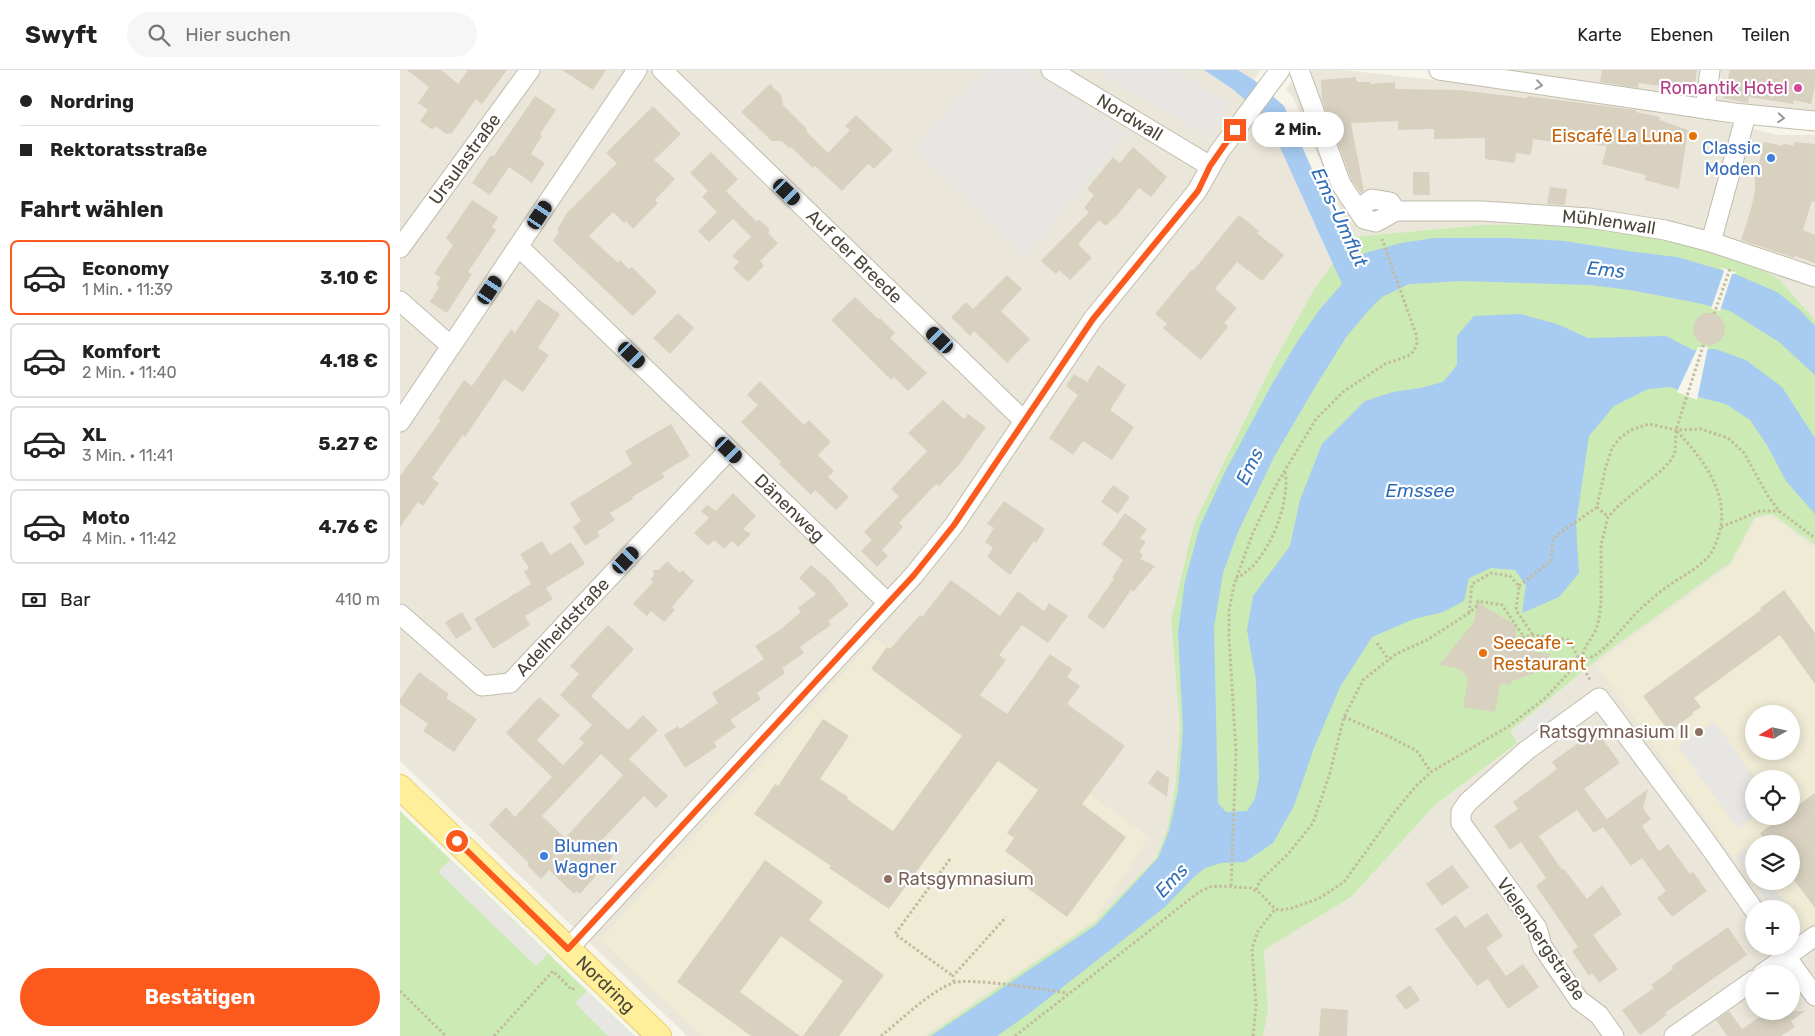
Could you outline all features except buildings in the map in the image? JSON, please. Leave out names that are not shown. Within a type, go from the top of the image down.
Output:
[{"type":"main road","name":"Nordring","points":[[400,787],[659,1036]]},
{"type":"street","name":"Ursulastraße","points":[[400,248],[530,70]]},
{"type":"street","points":[[400,422],[637,70]]},
{"type":"street","name":"Auf der Breede","points":[[662,70],[1024,421]]},
{"type":"street","name":"Nordwall","points":[[1051,70],[1210,166]]},
{"type":"street","name":"Mühlenwall","points":[[1299,70],[1341,184],[1364,219],[1376,222],[1396,211],[1482,211],[1589,218],[1665,230],[1711,242],[1815,277]]},
{"type":"street","points":[[1439,70],[1511,75],[1705,109],[1746,115],[1815,121]]},
{"type":"street","points":[[1705,109],[1710,70]]},
{"type":"street","points":[[568,949],[914,575],[954,525],[1093,319],[1198,191],[1210,166],[1275,76]]},
{"type":"street","points":[[1711,242],[1746,115]]},
{"type":"street","name":"Dänenweg","points":[[519,247],[888,603]]},
{"type":"street","points":[[400,301],[451,346]]},
{"type":"street","name":"Adelheidstraße","points":[[400,614],[482,686],[510,683],[729,450]]},
{"type":"street","name":"Vielenbergstraße","points":[[1614,1036],[1599,1015],[1579,1000],[1542,946],[1538,928],[1460,823],[1461,812],[1468,802],[1527,750],[1599,698],[1702,836],[1747,900]]},
{"type":"street","points":[[1800,943],[1815,936]]},
{"type":"street","points":[[1770,965],[1779,955]]},
{"type":"street","points":[[1784,955],[1815,996]]},
{"type":"street","points":[[1674,1036],[1745,986]]},
{"type":"path","points":[[1231,886],[1236,752],[1228,637],[1229,611],[1236,578],[1252,535],[1284,471],[1316,419],[1343,392],[1385,364],[1408,356],[1414,351],[1417,343],[1416,334],[1381,234]]},
{"type":"path","points":[[1714,314],[1729,269]]},
{"type":"path","points":[[1015,1036],[1199,892],[1210,887],[1231,886],[1256,890],[1275,909],[1281,910],[1318,899],[1344,882],[1393,814],[1416,786],[1432,772],[1509,726],[1545,698],[1580,661],[1586,646],[1596,630],[1601,603],[1602,545],[1608,517],[1619,505],[1670,463],[1675,451],[1676,430],[1704,343]]},
{"type":"path","points":[[1533,636],[1516,610],[1520,585],[1551,561],[1553,538],[1597,507],[1612,448],[1620,438],[1631,430],[1649,424],[1676,430],[1702,429],[1728,438],[1744,453],[1763,489],[1779,511],[1815,538]]},
{"type":"path","points":[[1580,661],[1597,654],[1640,609],[1663,589],[1704,561],[1717,541],[1721,527],[1722,505],[1714,482],[1690,445],[1676,430]]},
{"type":"path","points":[[1236,578],[1243,575],[1261,556],[1269,544],[1279,520],[1287,482],[1284,471]]},
{"type":"path","points":[[1597,507],[1608,517]]},
{"type":"path","points":[[1721,527],[1760,511],[1779,511]]},
{"type":"path","points":[[1469,613],[1472,584],[1491,573],[1510,576],[1520,585]]},
{"type":"path","points":[[1256,890],[1260,881],[1288,854],[1314,823],[1329,776],[1344,717],[1363,680],[1396,654],[1427,640],[1469,613],[1476,607],[1478,600],[1502,605],[1524,637]]},
{"type":"path","points":[[1512,639],[1533,636],[1568,640],[1580,661]]},
{"type":"path","points":[[1377,643],[1389,660]]},
{"type":"path","points":[[1344,717],[1417,751],[1432,772]]},
{"type":"path","points":[[950,858],[895,934],[953,976],[954,982]]},
{"type":"path","points":[[1253,1036],[1256,1006],[1252,948],[1258,931],[1275,909]]},
{"type":"path","points":[[953,976],[1006,917]]},
{"type":"path","points":[[494,1036],[553,971],[572,990],[590,970]]},
{"type":"path","points":[[881,1036],[940,989],[954,982],[980,982],[1069,993]]},
{"type":"path","points":[[400,991],[446,1036]]},
{"type":"shaded area","points":[[400,70],[1204,70],[1234,90],[1268,121],[1333,264],[1313,291],[1271,367],[1171,621],[1180,726],[1175,789],[1167,830],[1156,858],[1095,922],[927,1036],[687,1036],[400,761]]},
{"type":"shaded area","points":[[984,70],[1028,70],[1128,132],[1026,257],[914,149]]},
{"type":"shaded area","points":[[1095,70],[1176,70],[1231,103],[1210,139]]},
{"type":"shaded area","points":[[1238,70],[1260,70],[1254,80]]},
{"type":"shaded area","points":[[1315,70],[1343,70],[1509,88],[1705,118],[1778,135],[1815,135],[1815,320],[1780,280],[1566,225],[1482,225],[1352,237],[1294,99],[1286,89],[1295,78]]},
{"type":"shaded area","points":[[1503,70],[1815,70],[1815,111],[1710,101]]},
{"type":"shaded area","points":[[1772,514],[1815,545],[1815,1036],[1263,1036],[1268,1010],[1264,950],[1351,897],[1436,804],[1517,743],[1509,731],[1604,654],[1730,562],[1753,518]]},
{"type":"shaded area","name":"Ratsgymnasium II","points":[[1771,516],[1815,548],[1815,922],[1800,932],[1800,900],[1764,900],[1757,890],[1800,890],[1800,835],[1745,835],[1745,874],[1596,664],[1732,564],[1755,519]]},
{"type":"shaded area","name":"Ratsgymnasium","points":[[875,638],[1149,837],[1094,921],[923,1036],[702,1036],[600,940]]},
{"type":"shaded area","points":[[1549,704],[1559,718],[1524,743],[1514,729]]},
{"type":"shaded area","points":[[1714,721],[1749,770],[1745,770],[1745,824],[1738,829],[1678,746]]},
{"type":"shaded area","points":[[1745,848],[1745,871],[1734,856]]},
{"type":"shaded area","points":[[450,860],[548,954],[536,966],[438,872]]},
{"type":"shaded area","points":[[1758,890],[1775,890],[1782,900],[1766,900]]},
{"type":"shaded area","points":[[587,991],[633,1036],[608,1036],[575,1003]]},
{"type":"green space","points":[[1482,225],[1566,225],[1646,232],[1745,259],[1780,280],[1815,320],[1815,545],[1772,514],[1754,518],[1731,562],[1604,654],[1510,731],[1517,743],[1436,804],[1351,897],[1264,950],[1268,1010],[1263,1036],[927,1036],[1095,922],[1156,858],[1167,830],[1175,789],[1180,726],[1171,621],[1194,524],[1271,367],[1313,291],[1352,237]]},
{"type":"green space","points":[[400,811],[634,1036],[400,1036]]},
{"type":"water","name":"Emssee","points":[[1204,70],[1238,70],[1254,80],[1284,106],[1351,257],[1401,243],[1434,238],[1509,238],[1564,241],[1677,257],[1735,274],[1777,292],[1801,311],[1815,326],[1815,375],[1779,342],[1730,311],[1630,290],[1590,285],[1461,281],[1409,284],[1382,297],[1347,336],[1274,457],[1238,532],[1223,573],[1214,627],[1218,803],[1226,812],[1247,811],[1255,799],[1259,778],[1256,680],[1247,630],[1253,596],[1290,546],[1300,500],[1322,444],[1365,401],[1393,392],[1443,382],[1457,365],[1457,336],[1474,316],[1520,314],[1557,324],[1588,338],[1666,336],[1693,350],[1715,349],[1746,360],[1782,387],[1815,438],[1815,514],[1786,481],[1767,445],[1750,420],[1726,404],[1670,387],[1648,389],[1614,406],[1589,436],[1576,524],[1579,573],[1559,597],[1522,613],[1526,585],[1515,570],[1491,568],[1469,578],[1464,601],[1443,612],[1414,619],[1372,637],[1340,687],[1314,748],[1294,806],[1273,843],[1245,862],[1221,863],[1205,868],[1165,907],[1031,1012],[997,1036],[931,1036],[1096,925],[1158,858],[1169,831],[1178,791],[1183,729],[1178,632],[1185,581],[1200,526],[1224,474],[1272,384],[1297,342],[1320,309],[1342,284],[1268,121],[1234,90]]},
{"type":"pier","points":[[1720,267],[1737,273],[1732,274],[1720,311],[1711,309],[1724,271]]},
{"type":"pier","points":[[1698,347],[1708,347],[1697,400],[1677,392]]},
{"type":"place","name":"Romantik Hotel","points":[[1798,88]]},
{"type":"place","name":"Eiscafé La Luna","points":[[1693,136]]},
{"type":"place","name":"Classic Moden","points":[[1771,158]]},
{"type":"place","name":"Seecafe - Restaurant","points":[[1483,653]]},
{"type":"place","name":"Ratsgymnasium II","points":[[1699,732]]},
{"type":"place","name":"Blumen Wagner","points":[[544,856]]},
{"type":"place","name":"Ratsgymnasium","points":[[888,879]]},
{"type":"route","points":[[457,841],[568,949],[914,575],[954,525],[1093,319],[1198,191],[1210,166],[1235,130]]},
{"type":"water label","name":"Ems-Umflut","points":[[1340,217]]},
{"type":"water label","name":"Ems","points":[[1606,269]]},
{"type":"water label","name":"Ems","points":[[1249,466]]},
{"type":"water label","name":"Ems","points":[[1171,880]]}]
